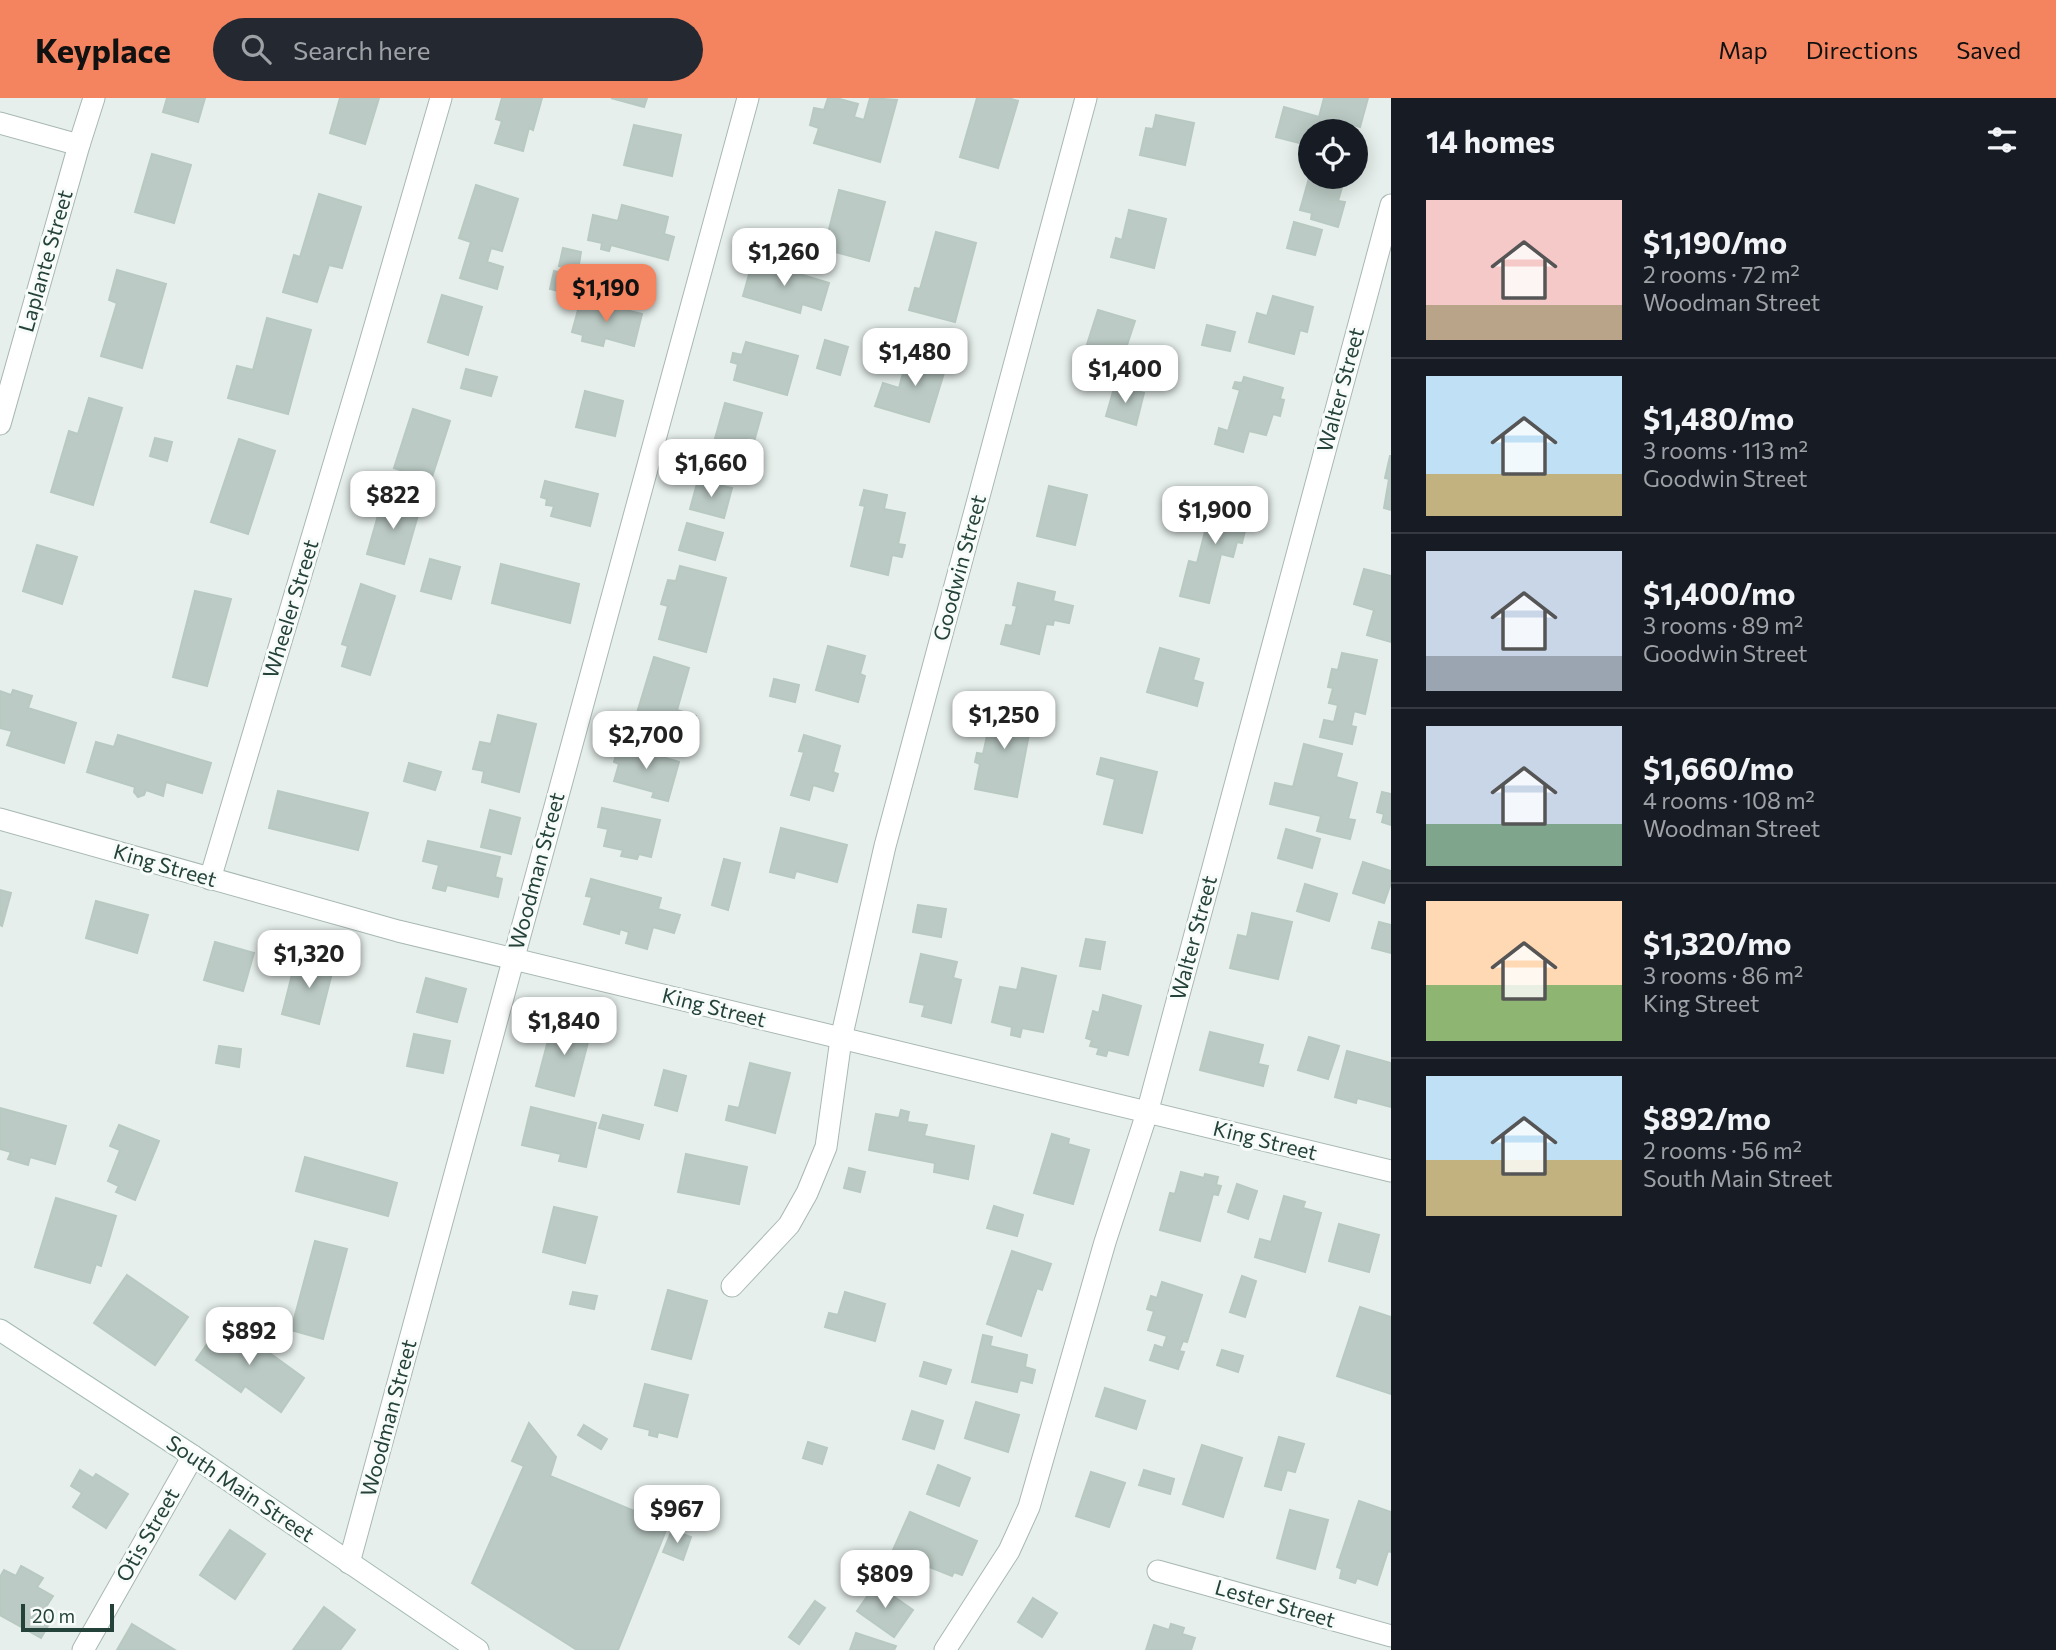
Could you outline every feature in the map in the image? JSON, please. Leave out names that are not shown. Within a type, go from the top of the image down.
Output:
[{"type":"street","name":"Laplante Street","points":[[0,424],[94,98]]},
{"type":"street","name":"Wheeler Street","points":[[210,879],[441,98]]},
{"type":"street","name":"Woodman Street","points":[[349,1563],[748,98]]},
{"type":"street","name":"Goodwin Street","points":[[732,1286],[789,1225],[807,1193],[826,1147],[841,1039],[886,846],[1086,98]]},
{"type":"street","points":[[0,123],[79,145]]},
{"type":"street","name":"Walter Street","points":[[945,1650],[1009,1551],[1029,1507],[1104,1242],[1147,1113],[1391,205]]},
{"type":"street","name":"King Street","points":[[0,820],[398,932],[1391,1171]]},
{"type":"street","name":"South Main Street","points":[[0,1330],[193,1456],[468,1647]]},
{"type":"street","name":"Otis Street","points":[[83,1650],[193,1456]]},
{"type":"street","name":"Lester Street","points":[[1158,1571],[1391,1636]]},
{"type":"building","points":[[167,98],[205,98],[198,122],[163,112]]},
{"type":"building","points":[[340,98],[379,98],[365,144],[330,133]]},
{"type":"building","points":[[502,98],[542,98],[533,130],[529,128],[523,151],[495,143],[502,121],[496,119]]},
{"type":"building","points":[[611,98],[647,98],[644,107]]},
{"type":"building","points":[[828,98],[858,104],[854,117],[864,120],[870,98],[897,100],[880,162],[814,143],[819,128],[810,125],[814,108],[824,110]]},
{"type":"building","points":[[977,98],[1008,98],[1018,101],[998,168],[960,157]]},
{"type":"building","points":[[1324,98],[1368,98],[1362,119],[1298,119],[1298,143],[1276,137],[1284,107],[1319,117]]},
{"type":"building","points":[[1156,115],[1194,123],[1185,165],[1140,155],[1146,128],[1153,129]]},
{"type":"building","points":[[634,125],[681,135],[672,176],[624,165]]},
{"type":"building","points":[[152,154],[191,165],[174,223],[135,212]]},
{"type":"building","points":[[476,185],[518,199],[502,251],[491,248],[487,262],[503,267],[497,289],[460,278],[471,242],[459,238]]},
{"type":"building","points":[[1306,189],[1342,189],[1338,201],[1345,202],[1338,227],[1311,219],[1312,213],[1300,210]]},
{"type":"building","points":[[839,190],[885,202],[869,261],[824,249]]},
{"type":"building","points":[[319,194],[361,207],[342,268],[329,265],[317,302],[283,292],[294,255],[300,257]]},
{"type":"building","points":[[622,205],[668,217],[664,234],[674,237],[668,260],[611,245],[609,251],[601,249],[602,243],[588,240],[593,215],[618,221]]},
{"type":"building","points":[[1129,210],[1166,219],[1154,268],[1111,257],[1116,238],[1122,240]]},
{"type":"building","points":[[1294,222],[1322,230],[1315,255],[1287,248]]},
{"type":"building","points":[[936,232],[976,243],[955,322],[909,310],[915,288],[920,289]]},
{"type":"building","points":[[563,248],[581,252],[578,270],[559,266]]},
{"type":"building","points":[[753,260],[829,283],[821,310],[802,304],[800,313],[743,296]]},
{"type":"building","points":[[117,270],[166,284],[142,368],[101,356],[117,303],[109,300]]},
{"type":"building","points":[[554,271],[580,277],[575,295],[550,289]]},
{"type":"building","points":[[442,295],[482,307],[468,355],[428,342]]},
{"type":"building","points":[[1273,296],[1313,307],[1307,332],[1300,330],[1294,354],[1249,342],[1257,313],[1267,316]]},
{"type":"building","points":[[581,299],[642,314],[634,346],[605,338],[603,346],[582,341],[583,335],[572,332]]},
{"type":"building","points":[[1098,310],[1135,321],[1118,372],[1082,360]]},
{"type":"building","points":[[267,318],[311,330],[288,414],[228,398],[237,366],[253,370]]},
{"type":"building","points":[[1207,325],[1235,332],[1230,351],[1202,345]]},
{"type":"building","points":[[825,340],[848,347],[840,375],[817,368]]},
{"type":"building","points":[[746,342],[798,356],[787,395],[734,380],[738,364],[731,362],[733,353],[742,355]]},
{"type":"building","points":[[909,351],[947,363],[929,422],[875,406],[883,383],[899,388]]},
{"type":"building","points":[[466,369],[497,377],[491,396],[461,388]]},
{"type":"building","points":[[1244,377],[1283,388],[1280,399],[1284,400],[1280,416],[1273,414],[1266,435],[1249,431],[1243,452],[1215,444],[1219,428],[1228,431],[1240,390],[1233,388],[1235,382],[1242,383]]},
{"type":"building","points":[[1115,385],[1144,393],[1136,425],[1106,416]]},
{"type":"building","points":[[585,391],[623,401],[615,436],[576,427]]},
{"type":"building","points":[[89,398],[122,408],[93,505],[51,492],[69,431],[78,434]]},
{"type":"building","points":[[725,403],[762,413],[746,470],[709,460]]},
{"type":"building","points":[[413,409],[450,421],[431,480],[394,468]]},
{"type":"building","points":[[155,438],[172,442],[167,461],[150,456]]},
{"type":"building","points":[[239,439],[275,451],[248,534],[211,522]]},
{"type":"building","points":[[1390,456],[1391,510],[1384,508],[1389,479],[1385,478]]},
{"type":"building","points":[[698,480],[732,488],[724,518],[690,509]]},
{"type":"building","points":[[545,481],[598,494],[590,526],[551,516],[554,506],[546,505],[547,499],[541,497]]},
{"type":"building","points":[[1049,486],[1087,495],[1075,545],[1037,536]]},
{"type":"building","points":[[864,490],[887,495],[884,509],[905,513],[898,544],[905,545],[902,557],[892,555],[888,575],[851,566],[865,506],[860,505]]},
{"type":"building","points":[[1214,497],[1251,506],[1242,543],[1237,542],[1233,557],[1221,554],[1209,603],[1180,596],[1189,561],[1197,563],[1210,512],[1202,510],[1204,502],[1212,504]]},
{"type":"building","points":[[383,498],[420,508],[404,564],[367,554]]},
{"type":"building","points":[[687,523],[723,533],[715,560],[679,550]]},
{"type":"building","points":[[37,545],[77,557],[62,604],[23,591]]},
{"type":"building","points":[[430,559],[460,567],[451,599],[421,591]]},
{"type":"building","points":[[501,564],[579,584],[570,623],[492,603]]},
{"type":"building","points":[[680,566],[726,578],[706,652],[659,639],[668,606],[661,604],[668,580],[676,581]]},
{"type":"building","points":[[1364,569],[1391,576],[1391,642],[1367,635],[1374,610],[1354,604]]},
{"type":"building","points":[[1018,583],[1055,592],[1053,601],[1073,606],[1069,623],[1054,620],[1053,625],[1046,624],[1039,654],[1001,644],[1006,625],[1012,626],[1017,606],[1013,605]]},
{"type":"building","points":[[361,584],[395,596],[370,675],[342,666],[348,646],[342,644]]},
{"type":"building","points":[[195,591],[231,599],[207,686],[173,677]]},
{"type":"building","points":[[828,646],[865,656],[860,674],[865,676],[858,702],[816,690]]},
{"type":"building","points":[[1160,648],[1199,659],[1193,680],[1203,683],[1197,706],[1147,692]]},
{"type":"building","points":[[1342,653],[1377,660],[1365,714],[1354,711],[1351,726],[1356,727],[1352,744],[1320,737],[1324,720],[1334,722],[1338,705],[1329,703],[1333,688],[1328,687],[1332,669],[1338,670]]},
{"type":"building","points":[[654,657],[689,668],[677,710],[696,716],[689,742],[633,726]]},
{"type":"building","points":[[774,679],[799,685],[795,702],[770,696]]},
{"type":"building","points":[[13,690],[32,696],[28,708],[76,723],[64,763],[7,745],[12,731],[0,728],[0,691],[11,695]]},
{"type":"building","points":[[993,704],[1033,713],[1017,797],[975,789],[980,764],[975,762],[977,753],[983,754],[987,736],[981,735],[983,725],[989,726]]},
{"type":"building","points":[[498,715],[536,724],[519,792],[482,782],[484,771],[473,769],[480,742],[491,744]]},
{"type":"building","points":[[118,735],[211,763],[202,793],[166,782],[163,796],[146,790],[144,795],[138,797],[134,792],[135,787],[87,772],[96,742],[114,747]]},
{"type":"building","points":[[804,735],[840,746],[833,772],[838,774],[833,791],[813,785],[809,800],[791,795],[804,752],[799,751]]},
{"type":"building","points":[[619,744],[679,762],[668,801],[652,797],[654,792],[614,781],[619,764],[614,762]]},
{"type":"building","points":[[1304,744],[1342,754],[1336,777],[1357,783],[1348,819],[1355,820],[1350,839],[1317,831],[1321,816],[1270,804],[1275,783],[1293,787]]},
{"type":"building","points":[[1101,758],[1157,772],[1142,833],[1104,824],[1115,779],[1097,774]]},
{"type":"building","points":[[409,763],[441,772],[435,790],[404,781]]},
{"type":"building","points":[[278,791],[368,813],[358,850],[269,828]]},
{"type":"building","points":[[1382,792],[1391,794],[1391,825],[1382,822],[1384,814],[1377,812]]},
{"type":"building","points":[[602,808],[660,820],[651,857],[639,854],[637,859],[621,856],[623,850],[604,846],[608,829],[598,827]]},
{"type":"building","points":[[490,810],[520,818],[511,854],[481,847]]},
{"type":"building","points":[[781,828],[847,845],[837,882],[796,871],[794,878],[770,872]]},
{"type":"building","points":[[1286,829],[1320,839],[1312,868],[1278,858]]},
{"type":"building","points":[[428,841],[500,857],[495,877],[502,879],[498,897],[447,885],[445,891],[433,888],[439,865],[423,861]]},
{"type":"building","points":[[724,859],[740,863],[728,910],[712,905]]},
{"type":"building","points":[[1363,862],[1391,871],[1391,883],[1384,903],[1353,893]]},
{"type":"building","points":[[591,879],[661,898],[658,909],[680,915],[674,933],[653,927],[647,949],[626,943],[629,932],[620,929],[619,934],[584,924],[592,897],[586,896]]},
{"type":"building","points":[[1305,884],[1337,894],[1329,921],[1297,911]]},
{"type":"building","points":[[0,890],[11,893],[2,926],[0,925]]},
{"type":"building","points":[[96,901],[148,915],[137,953],[86,938]]},
{"type":"building","points":[[918,905],[946,909],[941,937],[913,932]]},
{"type":"building","points":[[1252,913],[1292,922],[1278,979],[1230,968],[1238,935],[1247,937]]},
{"type":"building","points":[[1379,922],[1391,925],[1391,953],[1372,948]]},
{"type":"building","points":[[1086,939],[1105,942],[1100,969],[1080,966]]},
{"type":"building","points":[[215,942],[254,953],[243,991],[204,980]]},
{"type":"building","points":[[921,954],[957,962],[953,978],[961,980],[951,1023],[922,1016],[925,1005],[910,1002]]},
{"type":"building","points":[[320,957],[335,961],[319,1024],[282,1014],[296,959],[318,965]]},
{"type":"building","points":[[1022,968],[1056,976],[1043,1032],[1022,1028],[1020,1037],[1011,1035],[1012,1027],[992,1022],[1000,987],[1017,990]]},
{"type":"building","points":[[426,978],[466,989],[457,1022],[417,1012]]},
{"type":"building","points":[[1103,995],[1141,1006],[1128,1055],[1108,1050],[1106,1056],[1097,1054],[1099,1048],[1090,1046],[1092,1040],[1086,1038],[1093,1011],[1099,1013]]},
{"type":"building","points":[[554,1018],[592,1027],[574,1096],[536,1086]]},
{"type":"building","points":[[1210,1032],[1263,1045],[1258,1064],[1268,1066],[1263,1086],[1200,1070]]},
{"type":"building","points":[[414,1034],[450,1041],[443,1073],[407,1066]]},
{"type":"building","points":[[1309,1037],[1339,1046],[1328,1079],[1298,1070]]},
{"type":"building","points":[[219,1046],[241,1049],[239,1067],[216,1063]]},
{"type":"building","points":[[1347,1051],[1391,1063],[1391,1107],[1357,1098],[1356,1103],[1335,1097]]},
{"type":"building","points":[[750,1063],[790,1073],[775,1133],[726,1120],[729,1106],[739,1108]]},
{"type":"building","points":[[664,1070],[686,1076],[677,1111],[655,1105]]},
{"type":"building","points":[[531,1107],[596,1123],[586,1167],[559,1161],[561,1154],[522,1145]]},
{"type":"building","points":[[0,1108],[66,1126],[55,1164],[30,1157],[28,1165],[8,1159],[11,1152],[0,1149]]},
{"type":"building","points":[[901,1110],[909,1112],[907,1122],[927,1125],[924,1136],[974,1146],[968,1179],[934,1172],[935,1163],[869,1150],[876,1114],[899,1118]]},
{"type":"building","points":[[603,1115],[643,1125],[639,1139],[599,1128]]},
{"type":"building","points":[[119,1125],[159,1141],[135,1200],[116,1192],[119,1186],[108,1181],[120,1150],[110,1146]]},
{"type":"building","points":[[1052,1134],[1069,1139],[1068,1144],[1089,1150],[1073,1204],[1034,1193]]},
{"type":"building","points":[[686,1154],[747,1167],[739,1204],[678,1192]]},
{"type":"building","points":[[305,1157],[397,1183],[388,1216],[296,1191]]},
{"type":"building","points":[[849,1168],[865,1172],[860,1192],[844,1188]]},
{"type":"building","points":[[1181,1172],[1204,1178],[1205,1174],[1218,1177],[1216,1185],[1221,1186],[1218,1195],[1213,1194],[1200,1241],[1160,1230],[1170,1193],[1175,1194]]},
{"type":"building","points":[[1237,1184],[1257,1191],[1248,1219],[1228,1212]]},
{"type":"building","points":[[1284,1196],[1305,1202],[1303,1208],[1321,1213],[1305,1272],[1255,1257],[1260,1239],[1271,1242]]},
{"type":"building","points":[[56,1198],[116,1216],[101,1266],[96,1264],[90,1283],[35,1267]]},
{"type":"building","points":[[994,1206],[1023,1215],[1017,1236],[987,1228]]},
{"type":"building","points":[[554,1207],[597,1217],[585,1263],[543,1252]]},
{"type":"building","points":[[1339,1224],[1379,1235],[1369,1272],[1329,1261]]},
{"type":"building","points":[[315,1241],[347,1249],[323,1339],[291,1330]]},
{"type":"building","points":[[1012,1251],[1051,1264],[1042,1290],[1037,1288],[1021,1336],[987,1324]]},
{"type":"building","points":[[127,1275],[188,1317],[155,1365],[94,1323]]},
{"type":"building","points":[[1242,1276],[1256,1281],[1245,1317],[1230,1312]]},
{"type":"building","points":[[1162,1282],[1202,1295],[1187,1342],[1183,1341],[1179,1351],[1184,1352],[1178,1369],[1150,1360],[1155,1345],[1163,1348],[1167,1336],[1148,1330],[1154,1311],[1147,1309],[1151,1296],[1157,1298]]},
{"type":"building","points":[[668,1290],[707,1301],[691,1359],[652,1349]]},
{"type":"building","points":[[573,1292],[597,1296],[594,1309],[570,1304]]},
{"type":"building","points":[[845,1292],[885,1304],[875,1341],[825,1327],[829,1313],[838,1315]]},
{"type":"building","points":[[1360,1307],[1391,1317],[1391,1394],[1337,1376]]},
{"type":"building","points":[[224,1320],[304,1378],[281,1412],[245,1386],[241,1392],[196,1360]]},
{"type":"building","points":[[983,1335],[992,1337],[990,1346],[1027,1355],[1025,1367],[1035,1370],[1032,1383],[1020,1380],[1017,1392],[972,1382]]},
{"type":"building","points":[[1222,1350],[1243,1356],[1238,1372],[1217,1365]]},
{"type":"building","points":[[924,1362],[951,1370],[946,1384],[920,1376]]},
{"type":"building","points":[[645,1384],[688,1395],[677,1437],[658,1432],[657,1437],[649,1435],[650,1430],[634,1426]]},
{"type":"building","points":[[1105,1388],[1145,1401],[1136,1429],[1096,1416]]},
{"type":"building","points":[[976,1402],[1019,1415],[1008,1452],[965,1438]]},
{"type":"building","points":[[912,1411],[943,1421],[934,1449],[903,1439]]},
{"type":"building","points":[[529,1423],[556,1457],[550,1476],[668,1525],[618,1650],[577,1650],[472,1583],[524,1466],[512,1461]]},
{"type":"building","points":[[584,1425],[607,1439],[601,1449],[578,1435]]},
{"type":"building","points":[[1279,1437],[1304,1444],[1295,1472],[1287,1470],[1281,1490],[1265,1486]]},
{"type":"building","points":[[808,1442],[827,1448],[822,1464],[803,1458]]},
{"type":"building","points":[[1202,1445],[1242,1458],[1223,1517],[1183,1504]]},
{"type":"building","points":[[938,1465],[970,1478],[959,1506],[927,1494]]},
{"type":"building","points":[[80,1470],[93,1478],[96,1474],[128,1494],[106,1528],[73,1507],[82,1493],[71,1486]]},
{"type":"building","points":[[1144,1470],[1174,1479],[1170,1494],[1139,1485]]},
{"type":"building","points":[[1091,1472],[1125,1483],[1109,1527],[1076,1516]]},
{"type":"building","points":[[1359,1501],[1391,1512],[1391,1552],[1388,1551],[1377,1585],[1357,1578],[1355,1583],[1340,1578],[1342,1569],[1337,1567]]},
{"type":"building","points":[[1290,1510],[1328,1520],[1315,1569],[1277,1558]]},
{"type":"building","points":[[910,1512],[977,1541],[962,1575],[954,1572],[952,1576],[922,1564],[919,1572],[889,1559]]},
{"type":"building","points":[[230,1530],[265,1554],[235,1599],[200,1575]]},
{"type":"building","points":[[672,1530],[691,1537],[683,1560],[663,1552]]},
{"type":"building","points":[[21,1566],[43,1578],[37,1587],[53,1596],[42,1613],[52,1619],[41,1638],[0,1615],[0,1577],[4,1570],[16,1576]]},
{"type":"building","points":[[876,1584],[913,1610],[894,1637],[857,1611]]},
{"type":"building","points":[[1033,1598],[1057,1613],[1042,1637],[1018,1622]]},
{"type":"building","points":[[815,1601],[825,1608],[799,1644],[789,1637]]},
{"type":"building","points":[[324,1607],[355,1630],[340,1650],[293,1650]]},
{"type":"building","points":[[132,1624],[175,1650],[117,1650]]},
{"type":"building","points":[[1171,1624],[1184,1628],[1182,1634],[1195,1638],[1191,1650],[1146,1650],[1154,1625],[1169,1630]]},
{"type":"building","points":[[856,1633],[896,1646],[894,1650],[850,1650]]}]
